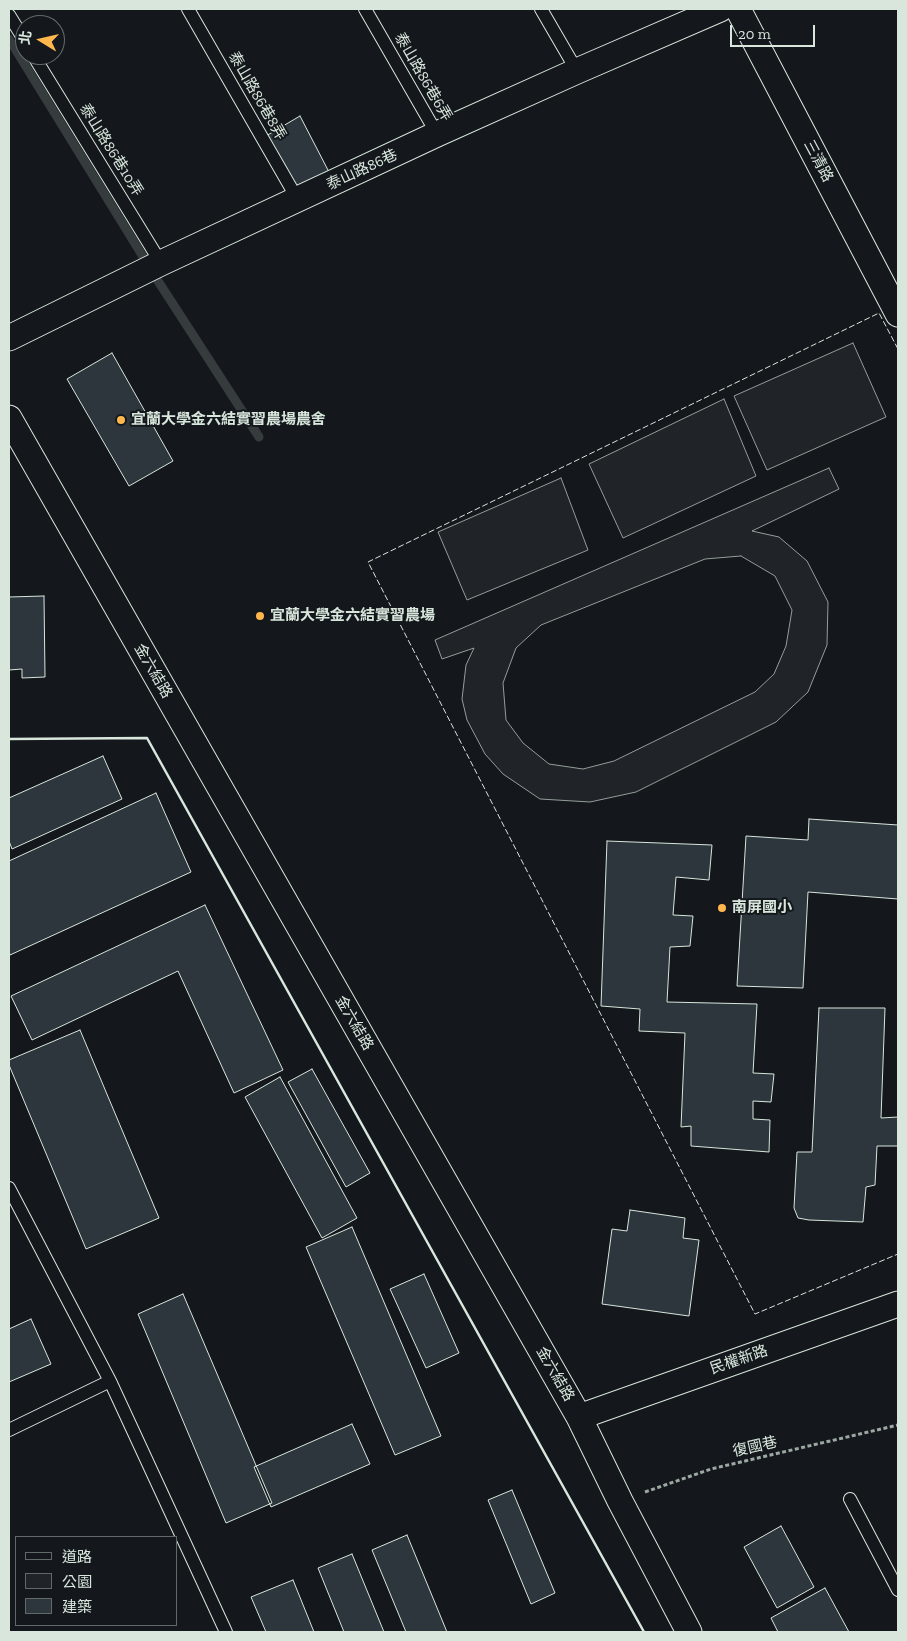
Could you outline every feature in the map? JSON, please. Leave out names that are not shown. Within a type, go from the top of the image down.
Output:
[{"type":"street","name":"泰山路86巷","points":[[9,338],[161,263],[437,134],[720,9]]},
{"type":"street","name":"三清路","points":[[738,9],[898,314]]},
{"type":"street","name":"金六結路","points":[[9,418],[579,1417],[620,1501],[689,1632]]},
{"type":"street","name":"民權新路","points":[[579,1417],[898,1304]]},
{"type":"lane","name":"泰山路86巷8弄","points":[[188,9],[298,200]]},
{"type":"lane","name":"泰山路86巷6弄","points":[[366,9],[437,134]]},
{"type":"lane","points":[[541,9],[577,71]]},
{"type":"lane","name":"泰山路86巷10弄","points":[[39,65],[161,263]]},
{"type":"lane","points":[[9,1188],[110,1381],[226,1632]]},
{"type":"lane","points":[[9,1430],[110,1381]]},
{"type":"lane","points":[[850,1499],[898,1590]]},
{"type":"path","name":"復國巷","points":[[620,1501],[711,1469],[898,1425]]},
{"type":"green space","points":[[853,343],[886,417],[767,470],[734,396]]},
{"type":"green space","points":[[724,399],[756,476],[623,538],[589,464]]},
{"type":"green space","points":[[829,468],[839,489],[752,531],[779,537],[807,561],[828,602],[827,645],[808,692],[776,722],[636,792],[590,802],[540,799],[503,774],[485,754],[467,720],[462,699],[466,665],[474,648],[442,659],[435,640]],"holes":[[[741,556],[775,576],[792,610],[786,646],[774,674],[755,692],[614,761],[583,769],[549,764],[523,743],[506,720],[503,683],[516,648],[541,625],[705,559]]]},
{"type":"green space","points":[[561,478],[588,550],[467,600],[438,532]]},
{"type":"building","points":[[300,116],[329,172],[299,190],[266,136]]},
{"type":"building","name":"宜蘭大學金六結實習農場農舍","points":[[112,353],[173,461],[129,486],[67,379]]},
{"type":"building","points":[[44,596],[45,677],[22,678],[22,669],[9,670],[9,597]]},
{"type":"building","points":[[103,756],[122,799],[12,849],[9,841],[9,798]]},
{"type":"building","points":[[156,793],[191,872],[10,955],[9,861]]},
{"type":"building","points":[[809,819],[898,825],[898,899],[808,892],[803,988],[737,986],[746,836],[808,840]]},
{"type":"building","points":[[607,841],[712,845],[709,880],[676,877],[673,915],[693,916],[690,946],[670,947],[667,1002],[757,1004],[753,1073],[774,1074],[771,1102],[753,1101],[753,1119],[770,1120],[769,1152],[691,1146],[691,1126],[681,1127],[685,1033],[639,1031],[640,1009],[601,1006]]},
{"type":"building","points":[[205,905],[283,1070],[234,1093],[178,971],[32,1040],[11,996]]},
{"type":"building","points":[[819,1008],[885,1008],[881,1118],[898,1117],[898,1146],[877,1146],[875,1185],[866,1187],[863,1222],[798,1218],[794,1208],[797,1152],[812,1152]]},
{"type":"building","points":[[80,1030],[159,1218],[86,1249],[9,1065],[9,1060]]},
{"type":"building","points":[[312,1069],[370,1173],[346,1187],[288,1082]]},
{"type":"building","points":[[280,1077],[357,1218],[322,1238],[245,1097]]},
{"type":"building","points":[[630,1210],[685,1218],[683,1238],[699,1240],[689,1316],[602,1304],[612,1229],[627,1231]]},
{"type":"building","points":[[352,1227],[441,1436],[395,1455],[306,1247]]},
{"type":"building","points":[[424,1274],[459,1353],[426,1368],[390,1289]]},
{"type":"building","points":[[183,1294],[272,1503],[226,1523],[138,1314]]},
{"type":"building","points":[[31,1319],[51,1364],[9,1382],[9,1329]]},
{"type":"building","points":[[352,1424],[370,1464],[271,1507],[254,1467]]},
{"type":"building","points":[[512,1490],[555,1593],[531,1604],[488,1500]]},
{"type":"building","points":[[781,1526],[814,1587],[777,1608],[744,1547]]},
{"type":"building","points":[[407,1535],[447,1632],[406,1632],[372,1550]]},
{"type":"building","points":[[352,1554],[384,1632],[344,1632],[318,1568]]},
{"type":"building","points":[[293,1580],[314,1632],[266,1632],[251,1597]]},
{"type":"building","points":[[825,1588],[849,1632],[778,1632],[771,1618]]},
{"type":"waterway","points":[[9,39],[158,281],[259,437]]},
{"type":"fence","points":[[898,349],[879,313],[368,562],[755,1314],[898,1254]]},
{"type":"wall","points":[[9,739],[147,738],[644,1632]]},
{"type":"place","name":"宜蘭大學金六結實習農場農舍","points":[[121,420]]},
{"type":"place","name":"宜蘭大學金六結實習農場","points":[[260,616]]},
{"type":"place","name":"南屏國小","points":[[722,908]]}]
